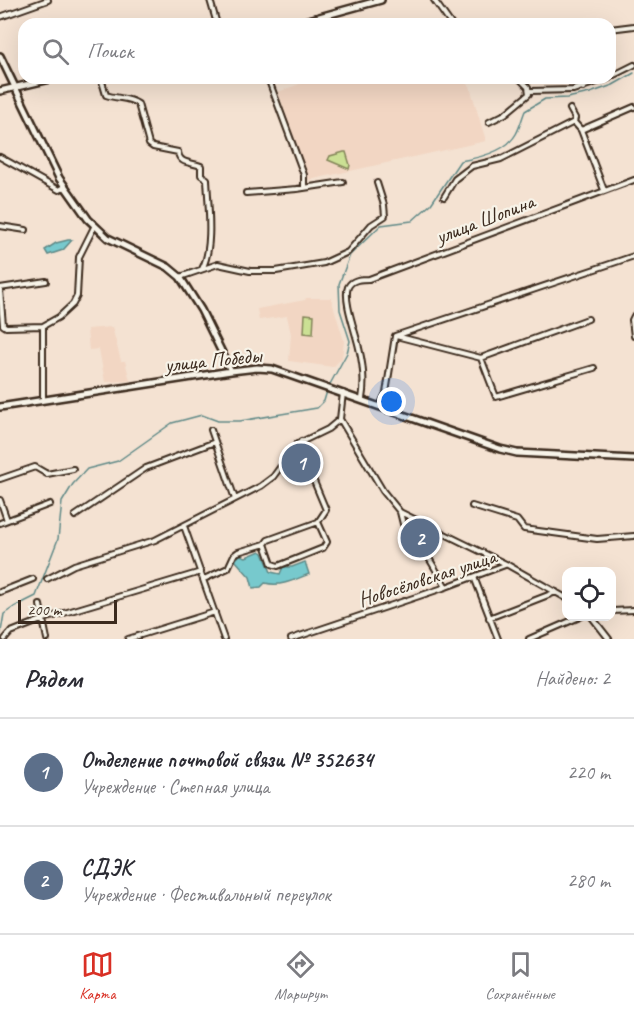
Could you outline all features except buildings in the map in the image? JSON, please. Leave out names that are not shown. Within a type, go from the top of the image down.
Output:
[{"type":"street","points":[[0,17],[48,0]]},
{"type":"street","points":[[210,0],[215,18]]},
{"type":"street","points":[[316,18],[381,0]]},
{"type":"street","points":[[434,0],[447,18]]},
{"type":"street","points":[[616,28],[634,26]]},
{"type":"street","points":[[0,56],[65,187],[94,227],[108,238],[168,267],[180,276],[201,310],[231,371]]},
{"type":"street","points":[[616,74],[634,65]]},
{"type":"street","points":[[0,91],[31,84]]},
{"type":"street","points":[[103,84],[106,95],[133,100],[138,104],[149,144],[153,147],[178,152],[182,161],[201,166],[201,175],[207,179],[208,252],[202,269]]},
{"type":"street","points":[[270,84],[301,167],[304,188]]},
{"type":"street","points":[[524,84],[530,92]]},
{"type":"street","points":[[582,84],[583,88]]},
{"type":"street","points":[[489,122],[511,110],[530,92],[564,91],[593,84]]},
{"type":"street","points":[[581,130],[634,107]]},
{"type":"street","points":[[570,109],[574,122],[581,130],[604,190]]},
{"type":"street","points":[[444,197],[454,179],[472,166],[501,159],[574,122]]},
{"type":"street","points":[[0,157],[59,190],[65,187]]},
{"type":"street","name":"улица Шопина","points":[[362,399],[364,386],[360,350],[347,298],[348,287],[357,279],[369,279],[634,180]]},
{"type":"street","points":[[246,193],[343,182]]},
{"type":"street","points":[[180,276],[218,264],[250,271],[276,271],[324,263],[348,252],[371,225],[385,216],[377,183]]},
{"type":"street","points":[[0,226],[26,230]]},
{"type":"street","points":[[46,280],[0,289],[3,325],[6,327],[43,326],[59,317],[73,304],[77,296],[79,257],[94,227]]},
{"type":"street","points":[[395,336],[634,256]]},
{"type":"street","points":[[634,316],[632,320],[634,336]]},
{"type":"street","points":[[395,336],[481,358],[588,320]]},
{"type":"street","points":[[43,326],[44,400]]},
{"type":"street","points":[[380,406],[386,393],[395,336]]},
{"type":"street","points":[[481,358],[496,397],[594,368]]},
{"type":"street","name":"улица Победы","points":[[0,407],[231,371],[272,369],[500,449],[517,453],[634,459]]},
{"type":"street","points":[[343,393],[340,419],[383,491],[400,512],[404,524],[417,538],[446,587]]},
{"type":"street","points":[[47,579],[74,565],[154,540],[235,499],[273,477],[297,444],[328,429],[340,419]]},
{"type":"street","points":[[210,430],[235,499]]},
{"type":"street","points":[[204,579],[228,568],[234,555],[238,552],[265,544],[268,540],[318,522],[326,510],[313,479],[316,471],[302,441]]},
{"type":"street","points":[[75,516],[147,468],[215,442]]},
{"type":"street","points":[[0,479],[35,467],[47,474],[73,469]]},
{"type":"street","points":[[0,500],[7,520]]},
{"type":"street","points":[[0,522],[50,504]]},
{"type":"street","points":[[472,506],[517,520],[524,529],[597,539],[634,536]]},
{"type":"street","points":[[400,512],[506,564]]},
{"type":"street","points":[[265,544],[272,564],[278,566],[323,548],[327,542],[318,522]]},
{"type":"street","points":[[184,526],[224,639]]},
{"type":"street","name":"Новосёловская улица","points":[[291,639],[446,587],[506,564],[562,595]]},
{"type":"street","points":[[5,639],[11,632],[44,619],[201,572]]},
{"type":"street","points":[[474,577],[498,639]]},
{"type":"street","points":[[0,592],[33,579]]},
{"type":"street","points":[[489,618],[556,592]]},
{"type":"street","points":[[40,605],[47,639]]},
{"type":"street","points":[[616,611],[634,610]]},
{"type":"street","points":[[128,639],[215,612]]},
{"type":"street","points":[[529,639],[570,621]]},
{"type":"street","points":[[595,621],[609,639]]},
{"type":"shaded area","points":[[300,84],[467,84],[470,87],[486,141],[309,180],[278,92]]},
{"type":"shaded area","points":[[306,298],[331,298],[344,341],[342,358],[333,367],[289,361],[291,334],[287,316],[259,320],[257,309]]},
{"type":"shaded area","points":[[112,327],[121,361],[125,361],[130,381],[105,382],[99,349],[89,350],[87,329]]},
{"type":"green space","points":[[346,152],[350,165],[349,169],[328,160],[330,156]]},
{"type":"green space","points":[[305,314],[314,315],[313,334],[304,333]]},
{"type":"water","points":[[72,240],[63,250],[48,255],[45,250],[56,243]]},
{"type":"water","points":[[260,551],[271,572],[280,574],[283,567],[292,567],[305,562],[309,574],[287,582],[265,583],[261,587],[253,588],[250,577],[235,560],[240,555],[246,557]]},
{"type":"waterway","points":[[616,83],[634,73]]},
{"type":"waterway","points":[[329,386],[347,353],[350,341],[340,310],[339,284],[350,255],[381,225],[412,221],[431,204],[460,161],[483,156],[506,145],[516,134],[525,111],[545,99],[567,98],[615,84]]},
{"type":"waterway","points":[[0,637],[4,614],[36,596],[58,539],[62,502],[73,484],[87,469],[118,461],[172,423],[202,415],[218,421],[240,421],[317,408],[324,401],[327,391]]},
{"type":"place","name":"Отделение почтовой связи № 352634","points":[[301,463]]},
{"type":"place","name":"СДЭК","points":[[420,538]]}]
